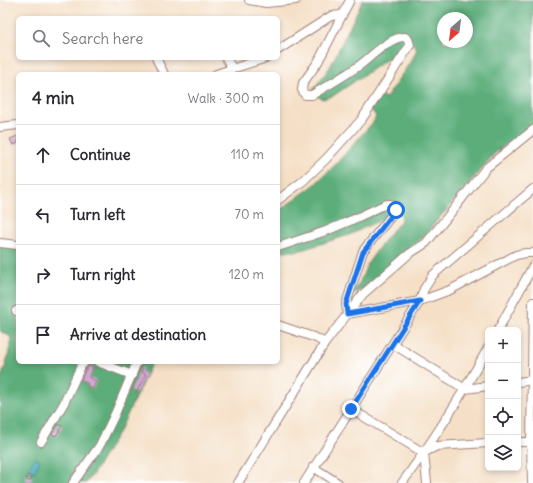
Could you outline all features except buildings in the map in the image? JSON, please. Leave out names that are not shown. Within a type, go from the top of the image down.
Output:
[{"type":"street","points":[[249,0],[266,3],[296,0]]},
{"type":"street","points":[[280,199],[304,181],[362,119],[410,45],[405,36],[397,38],[381,48],[360,65],[312,95],[305,95],[302,90],[303,83],[318,62],[350,0]]},
{"type":"street","points":[[280,49],[330,16],[342,15]]},
{"type":"street","points":[[157,60],[163,72]]},
{"type":"street","points":[[227,60],[232,68]]},
{"type":"street","points":[[221,72],[261,60]]},
{"type":"street","points":[[0,127],[16,124]]},
{"type":"street","points":[[238,483],[325,343],[363,294],[409,254],[426,243],[486,168],[533,130]]},
{"type":"street","points":[[532,190],[533,200]]},
{"type":"street","points":[[304,483],[420,301],[424,289],[433,275],[532,190]]},
{"type":"street","points":[[280,245],[326,231],[389,203],[396,207],[396,210],[363,252],[346,304],[347,314]]},
{"type":"street","points":[[0,243],[16,245]]},
{"type":"street","points":[[347,314],[420,301],[450,290],[516,255],[526,252],[533,253]]},
{"type":"street","points":[[500,327],[533,266]]},
{"type":"street","points":[[532,483],[533,302]]},
{"type":"street","points":[[280,326],[316,338],[325,343]]},
{"type":"street","points":[[393,344],[465,389],[485,386]]},
{"type":"street","points":[[402,483],[424,453],[465,389],[485,353]]},
{"type":"street","points":[[41,442],[64,403],[83,364]]},
{"type":"street","points":[[103,364],[132,375]]},
{"type":"street","points":[[73,483],[100,445],[136,364]]},
{"type":"street","points":[[521,382],[533,380]]},
{"type":"street","points":[[351,409],[424,453]]},
{"type":"street","points":[[521,442],[532,442]]},
{"type":"street","points":[[424,453],[437,446],[485,444]]},
{"type":"street","points":[[424,453],[428,483]]},
{"type":"street","points":[[313,468],[338,483]]},
{"type":"green space","points":[[363,0],[533,0],[533,124],[495,153],[424,236],[364,289],[349,295],[359,284],[368,263],[385,239],[400,222],[402,214],[395,213],[349,235],[298,251],[280,251],[280,209],[313,186],[336,164],[374,121],[376,116],[369,108],[380,95],[386,98],[413,58],[417,49],[412,42],[333,96],[323,99],[316,96],[313,90],[330,67]]},
{"type":"green space","points":[[0,245],[16,245],[16,364],[151,364],[122,426],[86,483],[0,483],[0,379],[6,364],[11,337],[0,331]]},
{"type":"water","points":[[35,458],[40,460],[34,472],[29,469]]},
{"type":"route","points":[[351,409],[420,301],[347,314],[346,304],[363,252],[396,210]]}]
